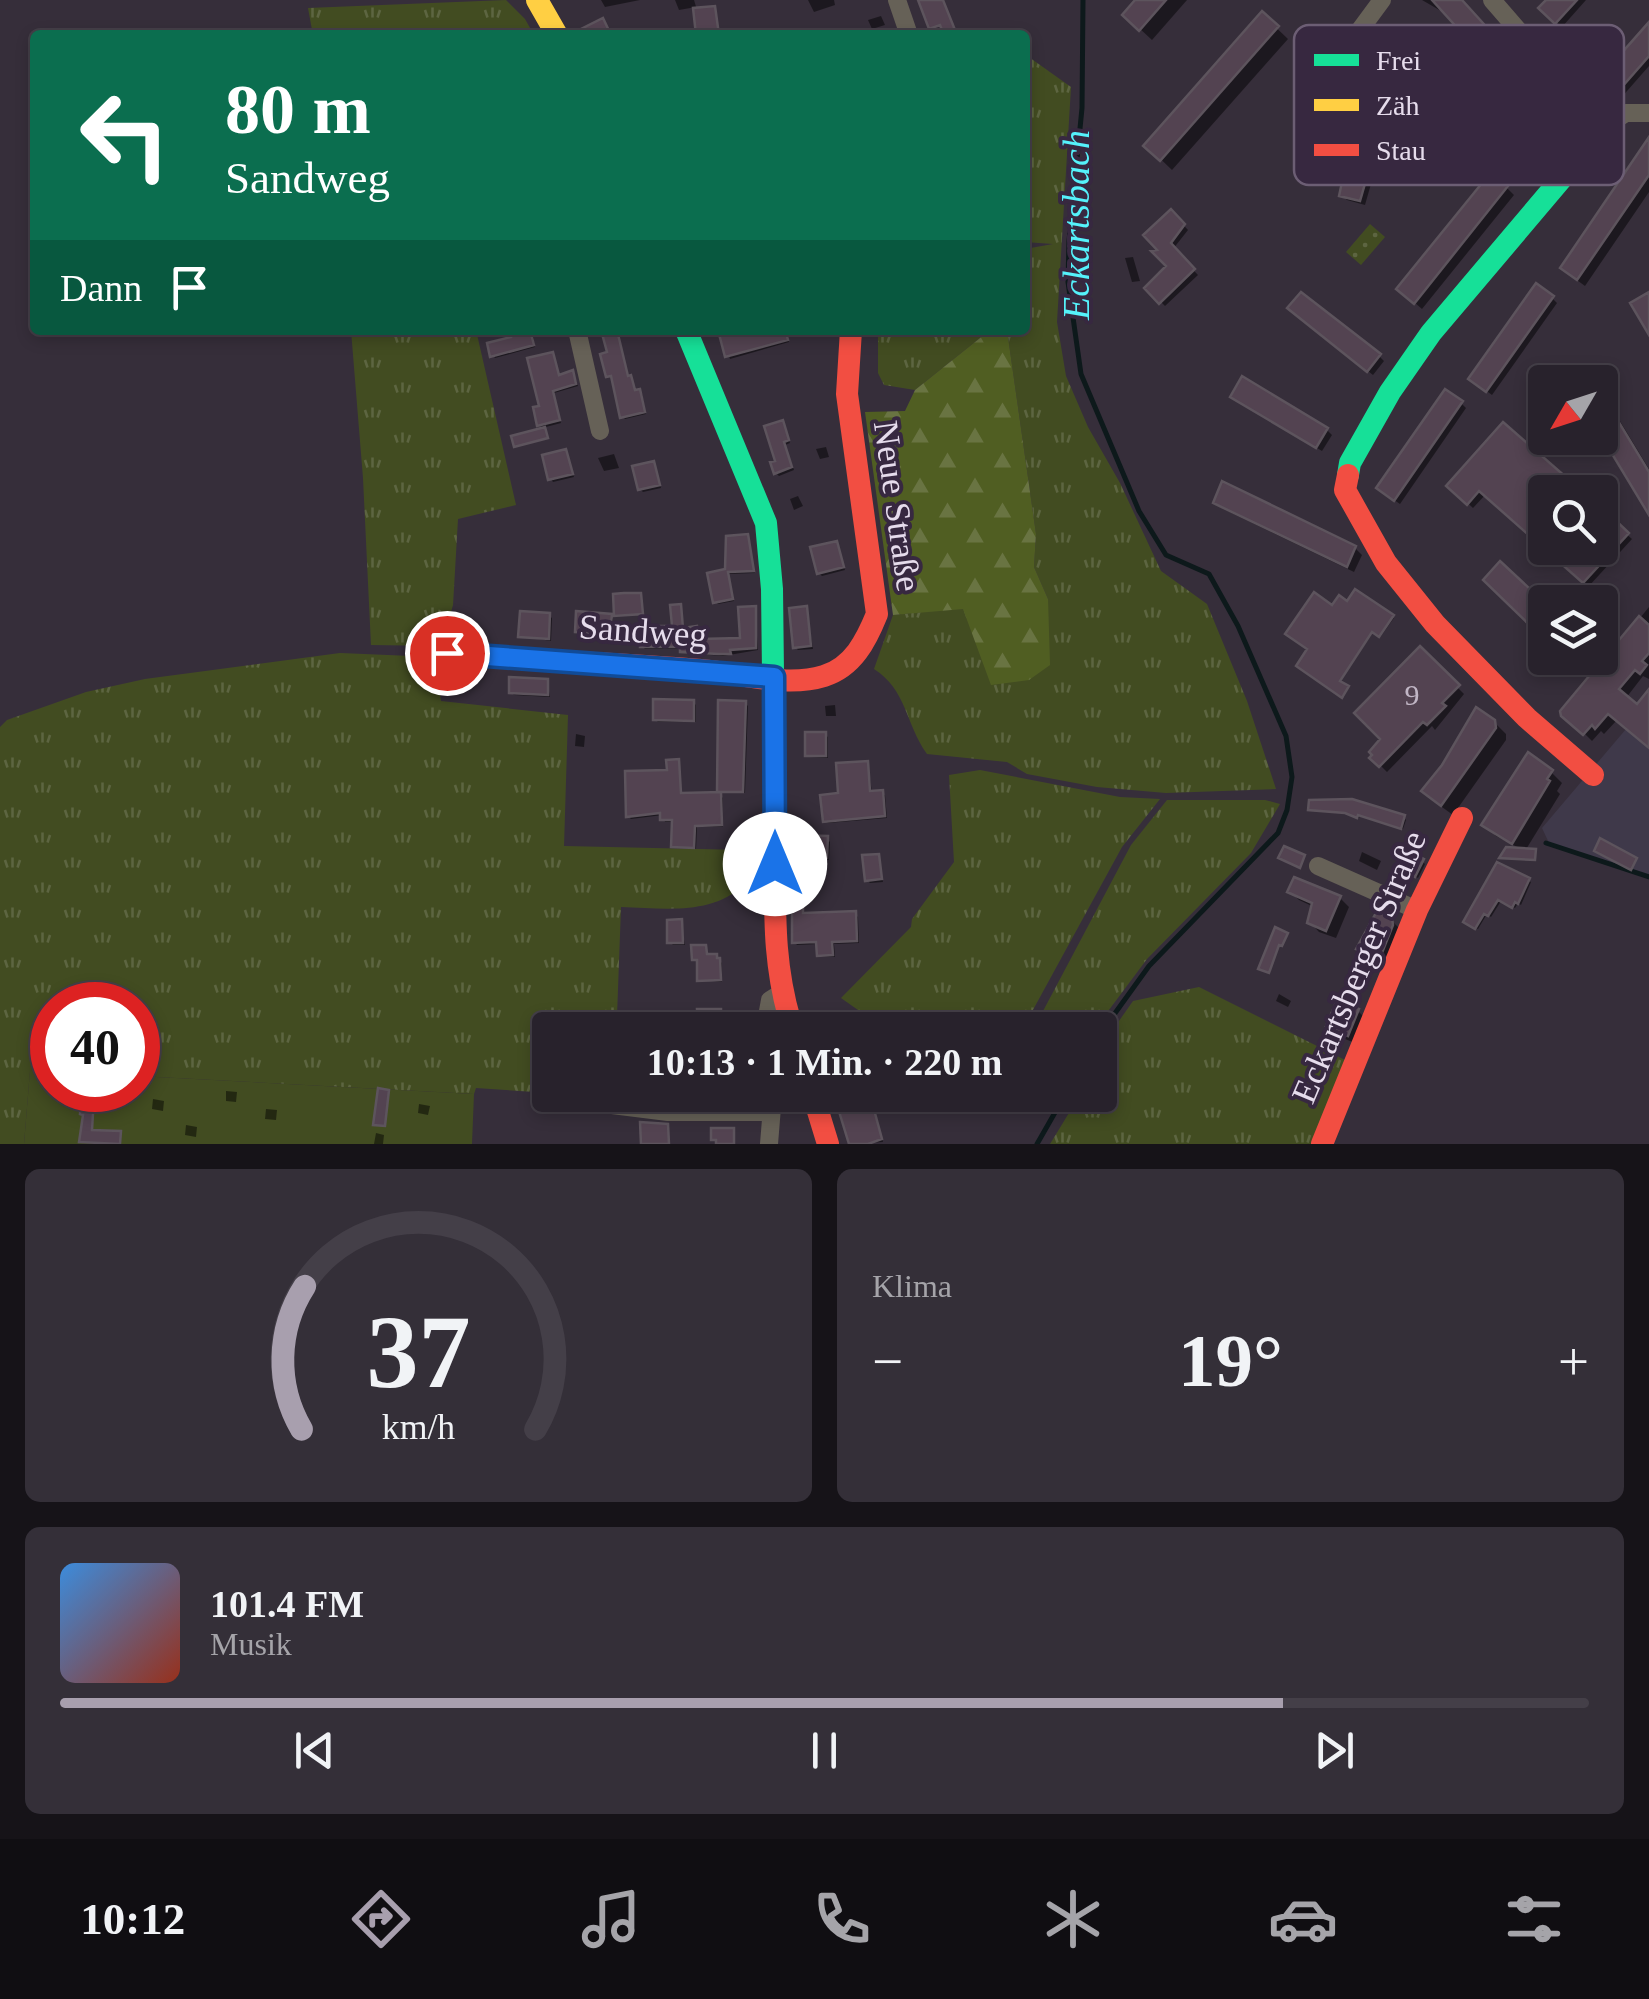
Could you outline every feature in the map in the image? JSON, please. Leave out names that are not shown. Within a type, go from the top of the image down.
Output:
[{"type":"street","points":[[537,0],[554,30]]},
{"type":"street","points":[[896,0],[907,30]]},
{"type":"street","points":[[1364,25],[1382,0]]},
{"type":"street","points":[[1492,0],[1514,25]]},
{"type":"street","points":[[1624,114],[1649,112]]},
{"type":"street","points":[[1556,185],[1432,332],[1390,392],[1350,463],[1344,490],[1386,563],[1435,624],[1527,718],[1593,775]]},
{"type":"street","points":[[578,335],[600,431]]},
{"type":"street","points":[[688,335],[766,524],[772,564],[775,917],[780,993],[786,1012]]},
{"type":"street","name":"Neue Straße","points":[[774,677],[802,682],[828,675],[850,663],[866,644],[877,614],[847,394],[852,335]]},
{"type":"street","name":"Sandweg","points":[[447,653],[774,677]]},
{"type":"street","name":"Eckartsberger Straße","points":[[1322,1144],[1417,910],[1462,818]]},
{"type":"street","points":[[1318,866],[1417,910]]},
{"type":"street","points":[[768,1012],[770,1000],[780,993]]},
{"type":"street","points":[[769,1144],[771,1112]]},
{"type":"street","points":[[819,1112],[828,1144]]},
{"type":"shaded area","points":[[1649,702],[1649,876],[1549,843],[1542,828]]},
{"type":"green space","points":[[506,0],[531,30],[312,30],[308,8]]},
{"type":"green space","points":[[1030,58],[1071,87],[1057,322],[1066,376],[1161,571],[1207,604],[1247,701],[1276,789],[1166,793],[1097,787],[1027,774],[1007,762],[927,754],[893,687],[874,669],[893,615],[1048,599],[1034,567],[1036,534],[1008,335],[1030,335],[1030,248],[1053,244],[1030,242]]},
{"type":"green space","points":[[1370,224],[1385,237],[1361,265],[1346,252]]},
{"type":"green space","points":[[351,335],[477,335],[516,505],[458,519],[453,605],[441,646],[371,645]]},
{"type":"green space","points":[[878,335],[984,335],[915,390],[884,385],[878,373]]},
{"type":"green space","points":[[984,335],[1008,335],[1036,534],[1034,567],[1048,599],[1050,665],[1029,680],[991,685],[963,609],[893,615],[865,412],[905,411],[915,390]]},
{"type":"green space","points":[[340,653],[435,657],[441,701],[568,715],[564,846],[742,850],[744,885],[731,895],[701,906],[621,907],[617,1012],[532,1012],[532,1092],[476,1088],[474,1094],[160,1077],[160,982],[30,982],[30,1071],[24,1144],[0,1144],[0,727],[7,720],[86,692],[145,679]]},
{"type":"green space","points":[[980,770],[1120,797],[1160,799],[1122,847],[1032,1012],[861,1012],[841,998],[911,927],[912,919],[954,862],[949,775]]},
{"type":"green space","points":[[1167,800],[1265,800],[1280,804],[1251,853],[1147,959],[1107,1012],[1043,1012],[1131,845]]},
{"type":"green space","points":[[1199,987],[1345,1060],[1311,1144],[1050,1144],[1070,1112],[1117,1112],[1117,1024],[1133,1001]]},
{"type":"green space","points":[[30,1070],[30,1112],[160,1112],[160,1077],[474,1094],[472,1144],[24,1144]]},
{"type":"building","points":[[918,0],[943,0],[955,30],[942,30],[940,25],[929,29]]},
{"type":"building","points":[[1135,0],[1166,0],[1139,31],[1122,15]]},
{"type":"building","points":[[1432,0],[1462,0],[1485,25],[1455,25]]},
{"type":"building","points":[[1546,0],[1577,0],[1555,24],[1538,8]]},
{"type":"building","points":[[715,6],[718,30],[695,30],[693,8]]},
{"type":"building","points":[[1262,11],[1279,26],[1160,161],[1143,146]]},
{"type":"building","points":[[603,18],[609,30],[579,30]]},
{"type":"building","points":[[1649,22],[1649,56],[1624,85],[1624,50]]},
{"type":"building","points":[[1649,137],[1649,175],[1577,280],[1560,268],[1616,185],[1624,185],[1624,174]]},
{"type":"building","points":[[1341,185],[1365,185],[1360,201],[1339,196]]},
{"type":"building","points":[[1480,185],[1508,186],[1414,304],[1396,289]]},
{"type":"building","points":[[1171,209],[1185,224],[1171,243],[1195,269],[1159,304],[1144,288],[1166,266],[1151,251],[1157,250],[1143,235]]},
{"type":"building","points":[[1536,283],[1554,296],[1486,392],[1468,379]]},
{"type":"building","points":[[1301,292],[1381,354],[1367,372],[1287,308]]},
{"type":"building","points":[[1649,292],[1649,335],[1630,303]]},
{"type":"building","points":[[531,335],[534,345],[490,357],[487,343]]},
{"type":"building","points":[[602,335],[618,335],[628,376],[631,375],[635,390],[640,389],[645,412],[620,418],[611,376],[606,377],[600,354],[607,352]]},
{"type":"building","points":[[719,335],[786,335],[788,340],[725,357]]},
{"type":"building","points":[[553,352],[559,375],[573,370],[576,384],[553,391],[560,420],[537,426],[533,407],[539,406],[527,358]]},
{"type":"building","points":[[1242,376],[1328,428],[1316,448],[1230,397]]},
{"type":"building","points":[[1445,389],[1463,401],[1394,501],[1376,488]]},
{"type":"building","points":[[783,420],[789,440],[784,442],[792,467],[774,474],[770,462],[775,461],[764,426]]},
{"type":"building","points":[[1618,421],[1649,472],[1649,515],[1613,455],[1618,455]]},
{"type":"building","points":[[1503,422],[1528,444],[1528,455],[1541,455],[1564,475],[1528,475],[1528,534],[1479,491],[1467,505],[1446,486]]},
{"type":"building","points":[[545,427],[548,438],[514,447],[511,436]]},
{"type":"building","points":[[566,449],[573,474],[548,480],[542,455]]},
{"type":"building","points":[[654,461],[660,485],[638,490],[632,466]]},
{"type":"building","points":[[1222,481],[1356,546],[1347,567],[1213,503]]},
{"type":"building","points":[[1618,523],[1629,533],[1618,545]]},
{"type":"building","points":[[748,534],[754,571],[728,572],[733,599],[713,603],[707,573],[725,569],[726,536]]},
{"type":"building","points":[[837,541],[844,567],[817,574],[810,547]]},
{"type":"building","points":[[1500,561],[1528,587],[1528,624],[1483,580]]},
{"type":"building","points":[[1563,565],[1600,565],[1583,583]]},
{"type":"building","points":[[1355,589],[1394,615],[1379,637],[1372,632],[1340,681],[1349,686],[1342,698],[1296,666],[1307,649],[1285,634],[1314,592],[1332,605],[1339,595],[1347,601]]},
{"type":"building","points":[[641,593],[643,614],[614,616],[613,594]]},
{"type":"building","points":[[681,604],[683,628],[697,626],[699,639],[740,638],[738,607],[756,606],[756,648],[719,654],[680,652],[680,647],[640,647],[640,626],[672,626],[670,605]]},
{"type":"building","points":[[807,606],[811,646],[793,648],[789,608]]},
{"type":"building","points":[[520,611],[550,613],[549,639],[518,637]]},
{"type":"building","points":[[576,611],[612,614],[610,634],[575,632]]},
{"type":"building","points":[[1639,616],[1649,625],[1649,653],[1642,661],[1647,665],[1640,674],[1635,670],[1619,689],[1637,704],[1649,689],[1649,748],[1608,714],[1595,729],[1592,725],[1583,735],[1561,716],[1560,711],[1590,675],[1618,675],[1618,641]]},
{"type":"building","points":[[1420,646],[1460,685],[1442,703],[1446,706],[1427,725],[1423,722],[1379,767],[1369,758],[1369,752],[1380,739],[1354,713]]},
{"type":"building","points":[[509,677],[548,679],[548,695],[509,693]]},
{"type":"building","points":[[653,699],[694,700],[694,721],[653,720]]},
{"type":"building","points":[[718,700],[746,701],[743,792],[717,792]]},
{"type":"building","points":[[1476,707],[1495,720],[1496,728],[1441,806],[1421,791],[1442,765]]},
{"type":"building","points":[[805,732],[826,732],[826,756],[805,756]]},
{"type":"building","points":[[1528,752],[1553,770],[1512,844],[1481,825]]},
{"type":"building","points":[[679,759],[681,793],[721,792],[722,825],[695,826],[694,848],[671,847],[672,820],[660,820],[660,813],[626,817],[625,771],[667,770],[666,760]]},
{"type":"building","points":[[868,761],[870,791],[883,790],[885,816],[823,822],[820,795],[838,793],[836,763]]},
{"type":"building","points":[[1352,799],[1405,815],[1401,829],[1358,815],[1357,818],[1345,813],[1308,810],[1309,800]]},
{"type":"building","points":[[793,835],[828,836],[827,858],[792,857]]},
{"type":"building","points":[[1600,838],[1637,858],[1631,870],[1594,851]]},
{"type":"building","points":[[1284,846],[1305,855],[1300,868],[1278,858]]},
{"type":"building","points":[[1506,847],[1536,849],[1535,860],[1499,858]]},
{"type":"building","points":[[1409,851],[1424,859],[1415,877],[1399,869]]},
{"type":"building","points":[[879,854],[882,879],[865,881],[862,855]]},
{"type":"building","points":[[1497,862],[1530,878],[1518,904],[1515,902],[1512,908],[1498,900],[1475,929],[1463,922]]},
{"type":"building","points":[[1294,877],[1341,896],[1326,931],[1307,923],[1312,903],[1287,892]]},
{"type":"building","points":[[792,897],[803,897],[803,913],[856,911],[857,941],[832,942],[833,955],[817,956],[816,942],[792,943]]},
{"type":"building","points":[[1377,911],[1392,917],[1393,925],[1380,958],[1356,949]]},
{"type":"building","points":[[682,919],[683,943],[667,943],[667,920]]},
{"type":"building","points":[[1275,927],[1288,933],[1269,973],[1258,969]]},
{"type":"building","points":[[691,945],[706,945],[707,954],[717,954],[721,980],[697,981],[697,960],[692,960]]},
{"type":"building","points":[[1337,1000],[1359,1009],[1348,1036],[1326,1026]]},
{"type":"building","points":[[697,1009],[721,1009],[721,1012]]},
{"type":"building","points":[[378,1088],[389,1090],[385,1126],[373,1125]]},
{"type":"building","points":[[93,1112],[92,1130],[121,1131],[120,1144],[79,1142],[83,1115],[80,1114]]},
{"type":"building","points":[[839,1112],[875,1112],[882,1139],[849,1144]]},
{"type":"building","points":[[640,1122],[668,1124],[669,1144],[641,1144]]},
{"type":"building","points":[[711,1128],[734,1128],[734,1144],[716,1144],[716,1140],[711,1140]]},
{"type":"waterway","name":"Eckartsbach","points":[[1083,0],[1082,108],[1068,282],[1081,374],[1139,511],[1166,555],[1209,574],[1238,626],[1286,736],[1292,777],[1287,810],[1278,833],[1149,966],[1116,1012]]},
{"type":"waterway","points":[[1546,843],[1649,877]]},
{"type":"waterway","name":"Eckartsbach","points":[[1037,1144],[1055,1112]]},
{"type":"traffic: fast","points":[[1348,475],[1350,463],[1390,392],[1431,333],[1556,185]]},
{"type":"traffic: fast","points":[[688,335],[766,523],[772,589],[775,842]]},
{"type":"traffic: slow","points":[[537,0],[554,30]]},
{"type":"traffic: jam","points":[[447,653],[701,670],[794,681],[824,676],[851,660],[877,614],[847,394],[851,335]]},
{"type":"traffic: jam","points":[[1348,475],[1345,490],[1386,563],[1435,624],[1527,718],[1593,775]]},
{"type":"traffic: jam","points":[[1322,1144],[1417,910],[1462,818]]},
{"type":"traffic: jam","points":[[775,842],[778,960],[788,1012]]},
{"type":"traffic: jam","points":[[818,1112],[828,1144]]},
{"type":"route","points":[[447,653],[774,677],[775,864]]}]
